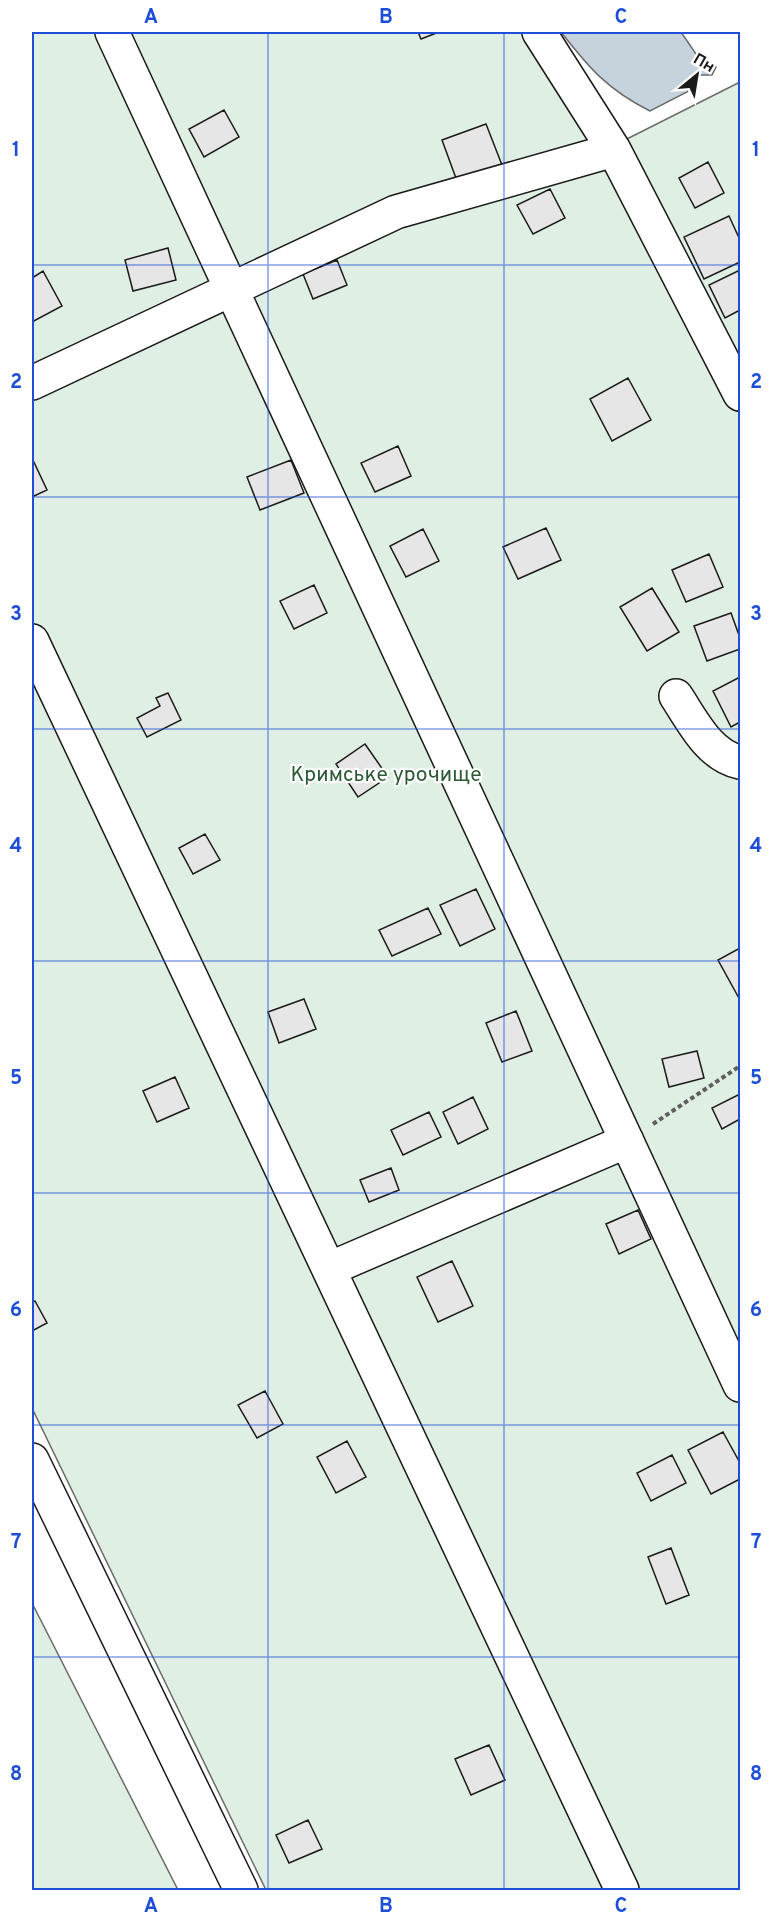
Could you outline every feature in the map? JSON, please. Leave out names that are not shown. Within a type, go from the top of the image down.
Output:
[{"type":"lane","points":[[112,32],[234,288],[741,1385]]},
{"type":"lane","points":[[539,32],[615,150],[741,394]]},
{"type":"lane","points":[[32,383],[396,212],[615,150]]},
{"type":"lane","points":[[32,641],[622,1890]]},
{"type":"lane","points":[[675,696],[705,740],[732,760],[741,762]]},
{"type":"lane","points":[[329,1269],[627,1141]]},
{"type":"lane","points":[[32,1460],[241,1890]]},
{"type":"path","points":[[627,1141],[741,1066]]},
{"type":"green space","name":"Кримське урочище","points":[[32,32],[541,32],[621,142],[740,82],[740,1890],[266,1890],[32,1408]]},
{"type":"green space","points":[[32,1603],[178,1890],[32,1890]]},
{"type":"shaded area","points":[[561,32],[681,32],[698,57],[716,67],[712,75],[700,75],[687,92],[650,111],[622,95],[600,77]]},
{"type":"building","points":[[418,32],[439,32],[421,39]]},
{"type":"building","points":[[224,110],[239,137],[204,157],[189,129]]},
{"type":"building","points":[[486,124],[502,165],[457,181],[442,140]]},
{"type":"building","points":[[708,162],[724,193],[695,208],[679,178]]},
{"type":"building","points":[[550,189],[565,218],[533,234],[517,205]]},
{"type":"building","points":[[729,216],[740,240],[740,262],[704,279],[684,237]]},
{"type":"building","points":[[168,248],[176,280],[133,291],[125,260]]},
{"type":"building","points":[[337,260],[347,285],[313,299],[303,274]]},
{"type":"building","points":[[740,270],[740,310],[725,318],[709,285]]},
{"type":"building","points":[[43,271],[62,306],[32,322],[32,278]]},
{"type":"building","points":[[628,378],[651,420],[612,441],[590,399]]},
{"type":"building","points":[[398,446],[411,476],[375,492],[361,463]]},
{"type":"building","points":[[32,458],[47,490],[32,497]]},
{"type":"building","points":[[291,460],[304,493],[260,510],[247,477]]},
{"type":"building","points":[[546,528],[561,560],[518,579],[503,547]]},
{"type":"building","points":[[423,529],[439,561],[406,577],[390,546]]},
{"type":"building","points":[[709,554],[723,587],[686,602],[672,570]]},
{"type":"building","points":[[314,585],[327,613],[294,629],[280,601]]},
{"type":"building","points":[[652,588],[679,632],[647,651],[620,607]]},
{"type":"building","points":[[731,613],[740,638],[740,649],[707,661],[694,626]]},
{"type":"building","points":[[740,677],[740,722],[731,727],[713,691]]},
{"type":"building","points":[[168,693],[181,720],[147,737],[137,718],[160,706],[156,698]]},
{"type":"building","points":[[365,744],[388,777],[358,797],[336,764]]},
{"type":"building","points":[[205,834],[220,860],[193,874],[179,848]]},
{"type":"building","points":[[476,889],[495,929],[460,946],[440,905]]},
{"type":"building","points":[[428,908],[441,934],[392,956],[379,930]]},
{"type":"building","points":[[740,948],[740,1000],[718,960]]},
{"type":"building","points":[[304,999],[316,1029],[279,1043],[268,1012]]},
{"type":"building","points":[[516,1011],[532,1051],[502,1062],[486,1023]]},
{"type":"building","points":[[697,1051],[704,1078],[669,1087],[662,1059]]},
{"type":"building","points":[[175,1077],[189,1108],[157,1122],[143,1091]]},
{"type":"building","points":[[740,1094],[740,1119],[722,1129],[712,1108]]},
{"type":"building","points":[[473,1097],[488,1129],[458,1144],[443,1112]]},
{"type":"building","points":[[429,1112],[441,1137],[403,1155],[391,1130]]},
{"type":"building","points":[[391,1168],[399,1190],[369,1202],[360,1180]]},
{"type":"building","points":[[638,1210],[651,1239],[619,1254],[606,1224]]},
{"type":"building","points":[[452,1261],[473,1306],[438,1322],[417,1277]]},
{"type":"building","points":[[35,1301],[47,1323],[32,1331],[32,1303]]},
{"type":"building","points":[[265,1391],[283,1424],[257,1438],[238,1405]]},
{"type":"building","points":[[723,1432],[740,1463],[740,1479],[711,1494],[688,1450]]},
{"type":"building","points":[[347,1441],[366,1477],[336,1493],[317,1457]]},
{"type":"building","points":[[672,1455],[686,1483],[651,1501],[637,1473]]},
{"type":"building","points":[[671,1548],[689,1595],[666,1604],[648,1557]]},
{"type":"building","points":[[489,1745],[505,1780],[471,1795],[455,1759]]},
{"type":"building","points":[[308,1820],[322,1849],[289,1863],[276,1835]]}]
